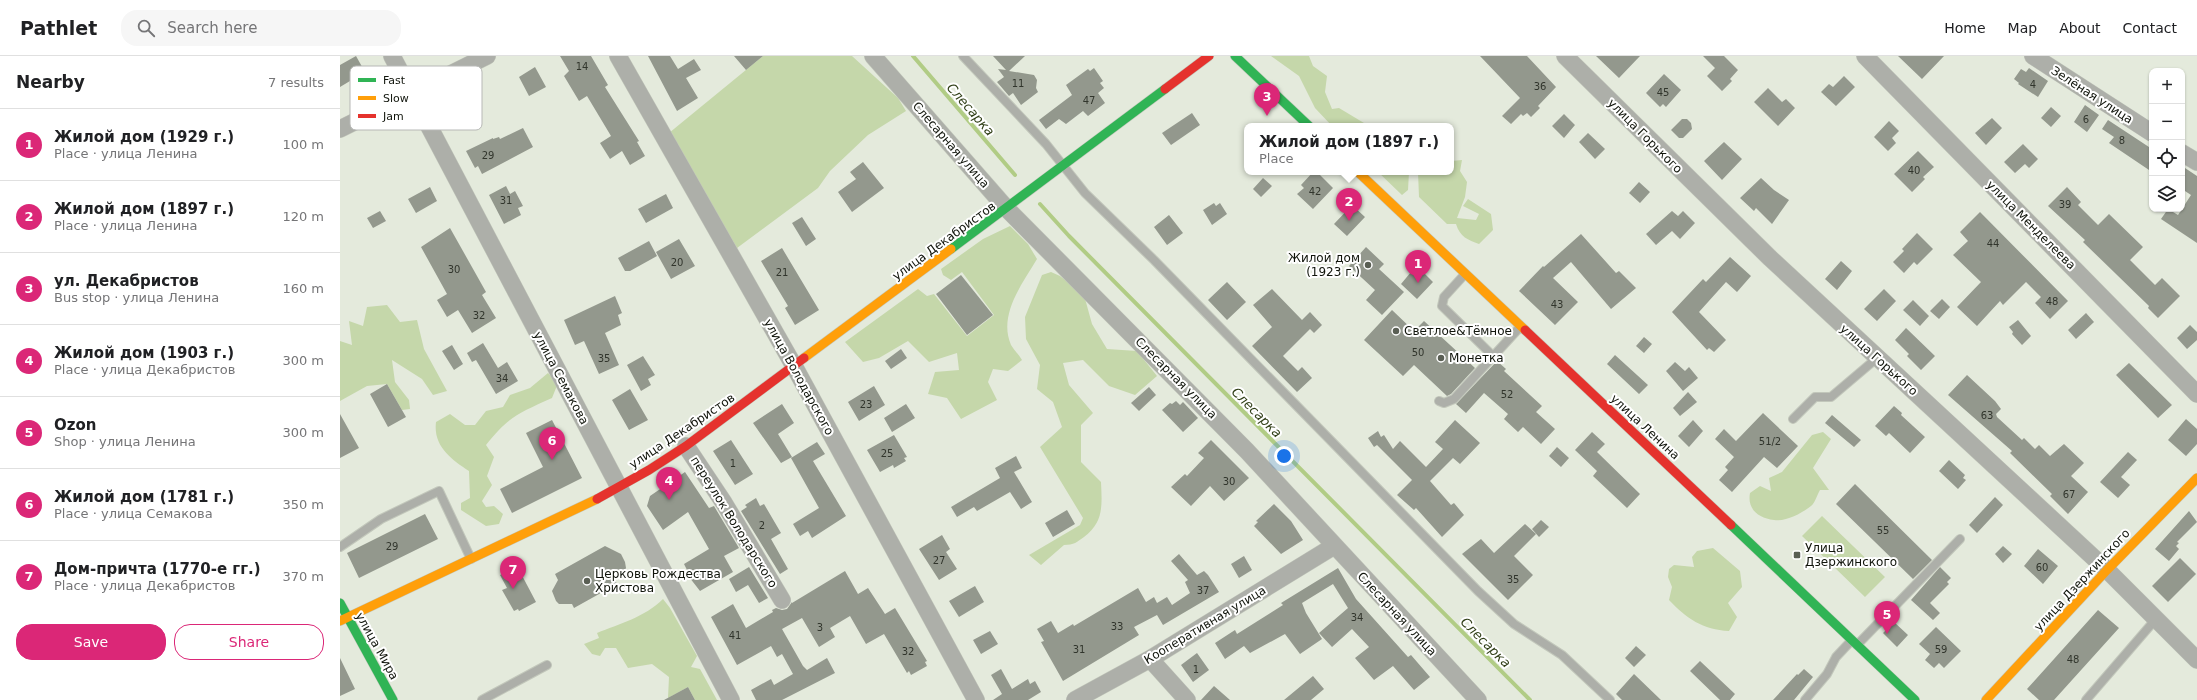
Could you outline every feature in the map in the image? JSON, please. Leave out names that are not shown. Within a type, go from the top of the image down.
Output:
[{"type":"main road","points":[[1064,166],[1209,56]]},
{"type":"main road","points":[[1235,56],[1306,123]]},
{"type":"main road","name":"улица Декабристов","points":[[344,619],[619,487],[686,446],[1064,166]]},
{"type":"main road","name":"улица Ленина","points":[[1361,175],[1915,700]]},
{"type":"main road","name":"улица Дзержинского","points":[[1986,700],[2107,570],[2197,478]]},
{"type":"main road","name":"улица Мира","points":[[340,603],[344,619],[393,700]]},
{"type":"street","name":"улица Семакова","points":[[392,56],[397,66]]},
{"type":"street","points":[[468,66],[487,56]]},
{"type":"street","name":"улица Володарского","points":[[618,56],[794,366],[976,700]]},
{"type":"street","name":"Слесарная улица","points":[[874,56],[1007,209],[1242,446],[1478,700]]},
{"type":"street","name":"улица Горького","points":[[1565,56],[1770,258],[2107,570],[2155,620],[2197,660]]},
{"type":"street","name":"улица Менделеева","points":[[1865,56],[2197,394]]},
{"type":"street","name":"Зелёная улица","points":[[2033,56],[2149,131]]},
{"type":"street","points":[[340,129],[350,124]]},
{"type":"street","name":"улица Семакова","points":[[430,130],[732,700]]},
{"type":"street","points":[[2185,155],[2197,162]]},
{"type":"street","name":"переулок Володарского","points":[[686,446],[724,503],[782,600]]},
{"type":"street","name":"Кооперативная улица","points":[[1075,700],[1150,659],[1334,546]]},
{"type":"street","points":[[1150,659],[1187,700]]},
{"type":"lane","points":[[963,56],[1046,144],[1085,193],[1154,260],[1478,591],[1514,624],[1562,655],[1610,700]]},
{"type":"lane","points":[[1465,274],[1444,297],[1442,306],[1493,356]]},
{"type":"lane","points":[[1439,401],[1444,403],[1454,399],[1520,326]]},
{"type":"lane","points":[[1793,419],[1815,397],[1831,397],[1877,358]]},
{"type":"lane","points":[[340,547],[381,519],[438,491],[471,559]]},
{"type":"lane","points":[[1805,700],[1827,674],[1836,657],[1854,642],[1960,539]]},
{"type":"lane","points":[[2086,700],[2155,620]]},
{"type":"lane","points":[[482,700],[547,665]]},
{"type":"green space","points":[[763,56],[852,56],[898,98],[906,111],[868,135],[830,171],[818,188],[737,248],[669,133]]},
{"type":"green space","points":[[1271,56],[1309,56],[1313,66],[1327,76],[1325,92],[1332,109],[1339,108],[1364,123],[1329,123],[1315,108],[1299,76]]},
{"type":"green space","points":[[1462,160],[1460,171],[1467,182],[1465,197],[1457,218],[1476,220],[1479,214],[1463,206],[1468,199],[1491,214],[1493,230],[1479,244],[1462,235],[1456,224],[1447,224],[1419,197],[1418,175],[1454,175],[1454,161]]},
{"type":"green space","points":[[1381,175],[1409,175],[1408,190],[1402,195]]},
{"type":"green space","points":[[1010,226],[1028,244],[1037,259],[1019,289],[1007,322],[1011,345],[1022,360],[1008,371],[993,369],[988,382],[997,400],[961,419],[947,398],[928,394],[935,372],[959,370],[957,353],[929,362],[908,341],[879,358],[863,362],[845,342],[918,289],[927,296],[934,294],[967,336],[994,315],[962,272],[951,280],[943,275],[941,269],[983,239]]},
{"type":"green space","points":[[1051,272],[1060,276],[1084,295],[1092,324],[1107,349],[1137,351],[1157,376],[1135,395],[1109,386],[1083,360],[1063,363],[1069,385],[1093,413],[1081,425],[1081,462],[1101,482],[1102,498],[1098,519],[1091,531],[1075,543],[1064,545],[1041,565],[1029,555],[1080,525],[1083,518],[1040,447],[1062,427],[1053,402],[1037,389],[1040,365],[1026,339],[1025,317],[1042,275]]},
{"type":"green space","points":[[387,305],[400,322],[417,320],[424,349],[447,391],[433,395],[422,379],[392,360],[395,382],[409,400],[410,409],[402,410],[387,384],[367,386],[340,401],[340,341],[352,345],[349,321],[363,326],[367,307]]},
{"type":"green space","points":[[548,373],[558,383],[552,398],[515,416],[494,435],[486,445],[494,457],[487,476],[492,485],[482,501],[486,507],[494,506],[503,514],[499,524],[486,526],[461,510],[461,503],[470,498],[469,471],[450,457],[440,445],[437,438],[436,422],[450,414],[465,425],[475,425],[486,411],[503,407],[510,395],[530,388]]},
{"type":"green space","points":[[1823,432],[1831,439],[1813,468],[1829,490],[1820,490],[1811,506],[1799,514],[1784,520],[1768,519],[1755,512],[1750,504],[1750,493],[1760,486],[1771,491],[1769,478],[1782,472],[1812,435]]},
{"type":"green space","points":[[1822,516],[1885,577],[1865,597],[1802,536]]},
{"type":"green space","points":[[1713,548],[1740,571],[1742,587],[1728,603],[1737,617],[1729,631],[1711,628],[1696,622],[1669,600],[1672,587],[1668,577],[1669,569],[1674,565],[1694,567],[1692,557],[1697,551]]},
{"type":"green space","points":[[663,599],[670,608],[697,656],[691,667],[700,669],[717,700],[695,700],[688,687],[668,698],[669,677],[652,664],[628,668],[616,648],[605,648],[600,656],[592,654],[584,644],[599,638],[597,633],[648,611]]},
{"type":"building","points":[[356,56],[362,66],[350,66],[350,81],[340,87],[340,65]]},
{"type":"building","points":[[560,56],[591,56],[608,85],[605,87],[639,141],[637,142],[645,156],[630,165],[622,151],[610,159],[600,143],[611,136],[587,96],[579,101],[564,76],[569,71]]},
{"type":"building","points":[[648,56],[670,56],[678,69],[694,59],[701,70],[686,78],[698,98],[677,111]]},
{"type":"building","points":[[734,56],[763,56],[746,70]]},
{"type":"building","points":[[993,56],[1025,56],[1009,71],[1034,75],[1037,80],[1036,88],[1038,92],[1021,105],[1013,93],[1009,96],[997,82],[1004,77],[998,69],[1006,70]]},
{"type":"building","points":[[1480,56],[1527,56],[1556,87],[1538,106],[1540,108],[1531,117],[1527,113],[1523,116],[1521,114],[1511,124],[1502,116],[1520,98]]},
{"type":"building","points":[[1596,56],[1640,56],[1619,78]]},
{"type":"building","points":[[1703,56],[1724,56],[1738,70],[1730,79],[1732,81],[1722,91],[1707,76],[1715,68]]},
{"type":"building","points":[[1898,56],[1944,56],[1922,79]]},
{"type":"building","points":[[535,67],[546,87],[529,96],[519,77]]},
{"type":"building","points":[[1094,68],[1103,81],[1100,83],[1104,88],[1098,93],[1105,103],[1088,116],[1083,111],[1066,124],[1059,119],[1046,129],[1039,120],[1072,95],[1066,85],[1088,69],[1090,71]]},
{"type":"building","points":[[2029,68],[2048,81],[2038,97],[2018,84],[2019,83],[2014,79],[2021,69],[2026,72]]},
{"type":"building","points":[[1664,74],[1681,90],[1666,107],[1663,104],[1660,107],[1646,93]]},
{"type":"building","points":[[1844,76],[1855,87],[1836,106],[1821,92],[1829,84],[1833,87]]},
{"type":"building","points":[[1768,88],[1782,102],[1786,99],[1795,108],[1778,126],[1754,102]]},
{"type":"building","points":[[2085,105],[2099,115],[2087,132],[2074,122]]},
{"type":"building","points":[[2051,107],[2061,116],[2051,127],[2041,118]]},
{"type":"building","points":[[1192,113],[1200,125],[1171,145],[1162,133]]},
{"type":"building","points":[[1564,114],[1575,125],[1564,138],[1552,126]]},
{"type":"building","points":[[1992,118],[2002,128],[1986,145],[1975,133]]},
{"type":"building","points":[[1682,119],[1687,119],[1691,123],[1692,129],[1683,138],[1679,138],[1671,130]]},
{"type":"building","points":[[2108,120],[2149,147],[2149,170],[2109,143],[2114,137],[2102,129]]},
{"type":"building","points":[[1889,121],[1899,131],[1892,138],[1896,143],[1888,151],[1874,137]]},
{"type":"building","points":[[523,128],[533,147],[482,174],[478,166],[475,168],[466,151],[493,138],[499,137],[500,139]]},
{"type":"building","points":[[1588,133],[1605,149],[1595,159],[1579,142]]},
{"type":"building","points":[[1724,142],[1742,159],[1722,180],[1704,161]]},
{"type":"building","points":[[2023,144],[2038,159],[2029,168],[2025,164],[2015,173],[2004,162]]},
{"type":"building","points":[[1918,151],[1934,167],[1923,177],[1925,179],[1912,192],[1894,174]]},
{"type":"building","points":[[863,162],[884,188],[852,212],[838,192],[856,179],[850,172]]},
{"type":"building","points":[[2185,168],[2197,176],[2197,243],[2161,219],[2166,212],[2173,212],[2178,215],[2180,212],[2185,212],[2185,204],[2191,195],[2185,191]]},
{"type":"building","points":[[1310,175],[1320,175],[1333,188],[1313,209],[1297,194],[1304,188],[1301,185]]},
{"type":"building","points":[[1263,178],[1272,186],[1261,197],[1253,189]]},
{"type":"building","points":[[1761,178],[1774,190],[1789,200],[1772,224],[1756,208],[1754,211],[1740,198]]},
{"type":"building","points":[[1639,182],[1650,192],[1640,203],[1629,193]]},
{"type":"building","points":[[506,186],[510,194],[515,191],[523,206],[518,208],[521,215],[504,224],[489,195]]},
{"type":"building","points":[[430,187],[437,201],[416,213],[408,199]]},
{"type":"building","points":[[2067,187],[2081,202],[2078,205],[2098,225],[2109,214],[2143,247],[2130,260],[2155,285],[2162,278],[2180,296],[2158,318],[2148,308],[2149,306],[2083,242],[2085,240],[2048,206]]},
{"type":"building","points":[[666,194],[673,208],[646,223],[638,209]]},
{"type":"building","points":[[1214,203],[1216,206],[1220,203],[1227,214],[1212,225],[1203,210]]},
{"type":"building","points":[[1352,205],[1365,217],[1347,236],[1334,224]]},
{"type":"building","points":[[380,211],[386,221],[373,228],[367,218]]},
{"type":"building","points":[[1672,211],[1678,216],[1683,211],[1695,223],[1680,239],[1672,231],[1656,245],[1646,234]]},
{"type":"building","points":[[1980,212],[2068,301],[2050,319],[2035,303],[2041,297],[2026,282],[2003,305],[2000,301],[1977,326],[1957,307],[1981,282],[1953,255],[1968,241],[1960,232]]},
{"type":"building","points":[[1169,215],[1183,233],[1167,245],[1154,227]]},
{"type":"building","points":[[802,217],[816,239],[806,246],[792,223]]},
{"type":"building","points":[[450,228],[486,292],[482,295],[496,318],[472,333],[458,310],[447,317],[437,300],[447,294],[421,247]]},
{"type":"building","points":[[1917,233],[1933,249],[1917,265],[1914,262],[1904,273],[1893,262],[1904,251],[1902,249]]},
{"type":"building","points":[[1581,234],[1616,273],[1619,271],[1636,288],[1611,309],[1571,262],[1553,278],[1578,302],[1555,325],[1519,291],[1543,266],[1544,267]]},
{"type":"building","points":[[679,239],[695,266],[671,279],[656,252]]},
{"type":"building","points":[[649,241],[657,256],[630,271],[625,271],[618,258]]},
{"type":"building","points":[[1366,247],[1384,264],[1379,269],[1404,292],[1382,315],[1366,300],[1375,290],[1349,266]]},
{"type":"building","points":[[782,248],[819,310],[795,325],[785,308],[788,306],[761,261]]},
{"type":"building","points":[[1730,257],[1751,276],[1737,292],[1726,282],[1699,312],[1726,340],[1714,352],[1709,348],[1707,350],[1672,312],[1703,279],[1706,282]]},
{"type":"building","points":[[1841,261],[1852,271],[1837,290],[1825,279]]},
{"type":"building","points":[[1420,269],[1433,282],[1417,299],[1401,284],[1411,272],[1414,275]]},
{"type":"building","points":[[961,275],[993,315],[967,335],[936,294]]},
{"type":"building","points":[[1227,282],[1246,302],[1227,320],[1208,300]]},
{"type":"building","points":[[1272,289],[1302,320],[1310,312],[1322,325],[1314,333],[1310,329],[1283,356],[1298,371],[1302,367],[1312,378],[1297,392],[1252,346],[1272,327],[1253,305]]},
{"type":"building","points":[[1884,289],[1896,301],[1877,321],[1864,309]]},
{"type":"building","points":[[615,296],[622,313],[618,315],[621,325],[605,333],[619,365],[599,374],[584,341],[575,345],[564,320]]},
{"type":"building","points":[[1942,299],[1950,307],[1939,319],[1930,311]]},
{"type":"building","points":[[1913,300],[1929,316],[1920,326],[1903,310]]},
{"type":"building","points":[[1392,310],[1414,331],[1424,321],[1475,368],[1451,394],[1447,396],[1414,365],[1403,376],[1364,340]]},
{"type":"building","points":[[2086,313],[2094,322],[2076,339],[2068,330]]},
{"type":"building","points":[[2018,320],[2031,336],[2022,345],[2012,334],[2013,332],[2009,327]]},
{"type":"building","points":[[2190,325],[2197,332],[2197,340],[2187,349],[2177,338]]},
{"type":"building","points":[[1906,328],[1935,356],[1921,370],[1907,356],[1909,354],[1895,340]]},
{"type":"building","points":[[1644,337],[1652,344],[1644,353],[1636,346]]},
{"type":"building","points":[[483,343],[498,368],[507,362],[518,381],[496,394],[476,360],[472,362],[467,353]]},
{"type":"building","points":[[452,345],[463,364],[454,370],[442,351]]},
{"type":"building","points":[[901,349],[907,358],[891,369],[885,361]]},
{"type":"building","points":[[1615,355],[1648,385],[1639,394],[1607,364]]},
{"type":"building","points":[[643,356],[655,375],[648,379],[651,385],[641,391],[627,365]]},
{"type":"building","points":[[1497,361],[1506,369],[1504,371],[1542,406],[1536,412],[1555,429],[1541,444],[1523,427],[1518,432],[1504,419],[1508,414],[1484,393],[1466,413],[1456,404]]},
{"type":"building","points":[[1675,362],[1685,371],[1689,367],[1698,378],[1683,391],[1666,371]]},
{"type":"building","points":[[2129,363],[2172,405],[2158,418],[2116,375]]},
{"type":"building","points":[[1967,375],[1995,401],[2001,409],[1996,414],[1997,417],[2022,440],[2024,438],[2035,449],[2039,445],[2050,456],[2064,444],[2084,463],[2071,476],[2088,492],[2068,514],[2050,496],[2052,494],[2010,453],[2012,451],[1948,395]]},
{"type":"building","points":[[387,384],[406,417],[388,427],[370,394]]},
{"type":"building","points":[[874,386],[885,405],[859,421],[848,402]]},
{"type":"building","points":[[1149,387],[1156,395],[1139,411],[1131,403]]},
{"type":"building","points":[[630,389],[648,420],[629,430],[612,400]]},
{"type":"building","points":[[1688,392],[1697,402],[1680,416],[1673,408]]},
{"type":"building","points":[[1176,401],[1180,405],[1183,402],[1198,418],[1183,432],[1162,410],[1170,403],[1172,404]]},
{"type":"building","points":[[782,404],[794,423],[778,434],[792,457],[781,463],[753,423]]},
{"type":"building","points":[[906,404],[915,418],[892,432],[884,418]]},
{"type":"building","points":[[1894,406],[1902,413],[1901,415],[1925,437],[1910,453],[1889,433],[1886,436],[1875,426]]},
{"type":"building","points":[[1763,413],[1798,446],[1777,468],[1764,457],[1732,492],[1719,480],[1728,470],[1725,467],[1734,457],[1715,439],[1724,429],[1736,441]]},
{"type":"building","points":[[340,414],[359,448],[340,458]]},
{"type":"building","points":[[1832,415],[1861,440],[1854,447],[1825,423]]},
{"type":"building","points":[[2186,419],[2197,429],[2197,444],[2186,456],[2168,440]]},
{"type":"building","points":[[552,420],[582,478],[512,513],[500,489],[543,467],[526,433]]},
{"type":"building","points":[[1455,420],[1480,443],[1460,464],[1453,458],[1430,481],[1451,505],[1454,503],[1464,515],[1442,537],[1416,508],[1414,510],[1397,495],[1412,480],[1377,445],[1374,447],[1368,438],[1378,431],[1381,437],[1384,435],[1393,449],[1400,441],[1426,467],[1443,449],[1435,442]]},
{"type":"building","points":[[1693,420],[1703,431],[1689,447],[1678,436]]},
{"type":"building","points":[[1592,432],[1605,444],[1597,452],[1640,494],[1627,508],[1593,476],[1597,471],[1575,450]]},
{"type":"building","points":[[894,435],[907,457],[904,458],[906,461],[894,468],[893,465],[880,472],[867,450]]},
{"type":"building","points":[[731,440],[753,474],[735,485],[713,451]]},
{"type":"building","points":[[1211,440],[1249,478],[1224,501],[1210,486],[1191,506],[1171,487],[1185,474],[1187,476],[1204,458],[1198,453]]},
{"type":"building","points":[[817,442],[825,454],[813,461],[846,516],[812,538],[808,531],[800,536],[793,524],[819,508],[791,458]]},
{"type":"building","points":[[1557,447],[1569,458],[1561,467],[1549,456]]},
{"type":"building","points":[[2128,452],[2137,460],[2121,477],[2130,485],[2118,498],[2100,482]]},
{"type":"building","points":[[1016,456],[1022,468],[1014,472],[1032,502],[1021,509],[1010,492],[977,511],[974,507],[957,517],[951,507],[1000,478],[995,468]]},
{"type":"building","points":[[1949,460],[1965,475],[1963,478],[1966,480],[1958,489],[1939,471]]},
{"type":"building","points":[[685,472],[709,508],[714,506],[739,548],[724,556],[733,572],[700,591],[686,573],[688,572],[684,564],[709,549],[688,512],[663,530],[647,506],[650,496]]},
{"type":"building","points":[[1855,484],[1932,560],[1913,579],[1836,504]]},
{"type":"building","points":[[1995,497],[2003,505],[1977,533],[1969,525]]},
{"type":"building","points":[[756,498],[760,506],[764,504],[781,533],[771,539],[788,569],[780,574],[741,511],[747,507],[745,505]]},
{"type":"building","points":[[1274,504],[1291,521],[1303,540],[1281,554],[1254,526],[1258,522],[1256,521]]},
{"type":"building","points":[[1067,510],[1075,524],[1053,537],[1045,523]]},
{"type":"building","points":[[2189,511],[2197,522],[2177,542],[2179,543],[2176,546],[2179,549],[2169,561],[2155,549]]},
{"type":"building","points":[[425,514],[438,539],[359,578],[347,553]]},
{"type":"building","points":[[1541,520],[1549,527],[1539,537],[1532,529]]},
{"type":"building","points":[[1525,524],[1536,534],[1514,556],[1533,575],[1508,600],[1462,554],[1481,539],[1494,553]]},
{"type":"building","points":[[942,535],[950,549],[946,552],[957,569],[939,580],[919,549]]},
{"type":"building","name":"Церковь Рождества Христова","points":[[605,546],[621,554],[625,562],[626,568],[623,573],[614,578],[617,584],[574,608],[572,604],[559,604],[556,601],[552,591],[558,580],[555,574]]},
{"type":"building","points":[[2003,546],[2012,554],[2003,563],[1995,554]]},
{"type":"building","points":[[2038,549],[2058,566],[2043,584],[2024,566]]},
{"type":"building","points":[[1179,554],[1197,575],[1204,571],[1219,592],[1163,625],[1157,615],[1134,627],[1139,635],[1063,681],[1041,642],[1044,641],[1037,629],[1051,621],[1058,633],[1073,624],[1074,626],[1138,588],[1146,602],[1154,597],[1157,603],[1167,597],[1172,605],[1190,593],[1185,582],[1188,580],[1171,561]]},
{"type":"building","points":[[1244,556],[1252,570],[1239,578],[1231,564]]},
{"type":"building","points":[[2180,558],[2196,574],[2168,602],[2152,586]]},
{"type":"building","points":[[517,566],[536,602],[519,611],[518,609],[514,611],[502,590],[507,588],[500,575]]},
{"type":"building","points":[[749,567],[768,598],[759,603],[748,585],[736,592],[729,579]]},
{"type":"building","points":[[1940,567],[1951,578],[1947,582],[1949,584],[1930,603],[1940,613],[1933,620],[1911,600]]},
{"type":"building","points":[[1338,568],[1356,599],[1408,657],[1411,655],[1430,677],[1414,690],[1393,666],[1374,680],[1355,658],[1369,647],[1352,629],[1332,647],[1319,633],[1348,608],[1333,584],[1302,603],[1306,613],[1322,639],[1300,654],[1285,634],[1250,653],[1244,646],[1225,659],[1215,643],[1235,630],[1237,634],[1283,605],[1281,603]]},
{"type":"building","points":[[845,571],[858,594],[868,588],[885,614],[895,608],[927,661],[925,662],[927,666],[911,675],[909,671],[907,673],[884,634],[866,644],[850,616],[830,628],[835,637],[819,647],[802,618],[782,629],[803,666],[807,670],[827,658],[835,673],[782,700],[756,700],[751,690],[771,679],[774,685],[793,674],[782,654],[777,657],[771,646],[737,665],[711,617],[733,604],[746,628],[773,612],[772,610],[776,608],[782,610],[787,609],[792,602]]},
{"type":"building","points":[[975,586],[984,602],[959,617],[949,601]]},
{"type":"building","points":[[2098,610],[2119,628],[2054,700],[2039,700],[2027,689]]},
{"type":"building","points":[[1894,622],[1908,635],[1897,647],[1883,633]]},
{"type":"building","points":[[1936,627],[1961,651],[1944,668],[1939,663],[1934,668],[1925,660],[1930,654],[1919,644]]},
{"type":"building","points":[[990,631],[998,644],[981,654],[973,640]]},
{"type":"building","points":[[1636,646],[1646,655],[1634,667],[1625,658]]},
{"type":"building","points":[[1197,653],[1209,670],[1193,682],[1181,665]]},
{"type":"building","points":[[340,658],[355,689],[340,696]]},
{"type":"building","points":[[1700,661],[1735,694],[1730,700],[1720,700],[1690,671]]},
{"type":"building","points":[[1001,669],[1012,689],[1028,679],[1030,684],[1035,681],[1041,692],[1028,700],[993,700],[1002,694],[991,675]]},
{"type":"building","points":[[1804,669],[1813,677],[1794,700],[1773,700],[1797,674],[1798,675]]},
{"type":"building","points":[[1634,674],[1661,700],[1622,700],[1616,694]]},
{"type":"building","points":[[1313,676],[1324,689],[1311,700],[1284,700]]},
{"type":"building","points":[[1214,686],[1230,700],[1201,700]]},
{"type":"building","points":[[688,687],[695,700],[664,700]]},
{"type":"waterway","name":"Слесарка","points":[[913,56],[1015,175]]},
{"type":"waterway","name":"Слесарка","points":[[1040,204],[1069,236],[1530,700]]},
{"type":"traffic: fast","points":[[1235,56],[1306,123]]},
{"type":"traffic: fast","points":[[951,249],[1165,89]]},
{"type":"traffic: fast","points":[[1731,525],[1915,700]]},
{"type":"traffic: fast","points":[[340,603],[393,700]]},
{"type":"traffic: slow","points":[[1361,175],[1525,330]]},
{"type":"traffic: slow","points":[[804,358],[951,249]]},
{"type":"traffic: slow","points":[[1986,700],[2107,570],[2197,478]]},
{"type":"traffic: slow","points":[[340,621],[597,499]]},
{"type":"traffic: jam","points":[[1165,89],[1209,56]]},
{"type":"traffic: jam","points":[[1525,330],[1731,525]]},
{"type":"traffic: jam","points":[[597,499],[649,470],[686,446],[804,358]]},
{"type":"place","name":"ул. Декабристов","points":[[1267,116]]},
{"type":"place","name":"Жилой дом (1897 г.)","points":[[1349,221]]},
{"type":"place","name":"Жилой дом (1923 г.)","points":[[1368,265]]},
{"type":"place","name":"Жилой дом (1929 г.)","points":[[1418,283]]},
{"type":"place","name":"Светлое&Тёмное","points":[[1396,331]]},
{"type":"place","name":"Монетка","points":[[1441,358]]},
{"type":"place","name":"Жилой дом (1781 г.)","points":[[552,460]]},
{"type":"place","name":"Жилой дом (1903 г.)","points":[[669,500]]},
{"type":"place","name":"Улица Дзержинского","points":[[1797,555]]},
{"type":"place","name":"Церковь Рождества Христова","points":[[587,581]]},
{"type":"place","name":"Дом-причта (1770-е гг.)","points":[[513,589]]},
{"type":"place","name":"Ozon","points":[[1887,634]]}]
